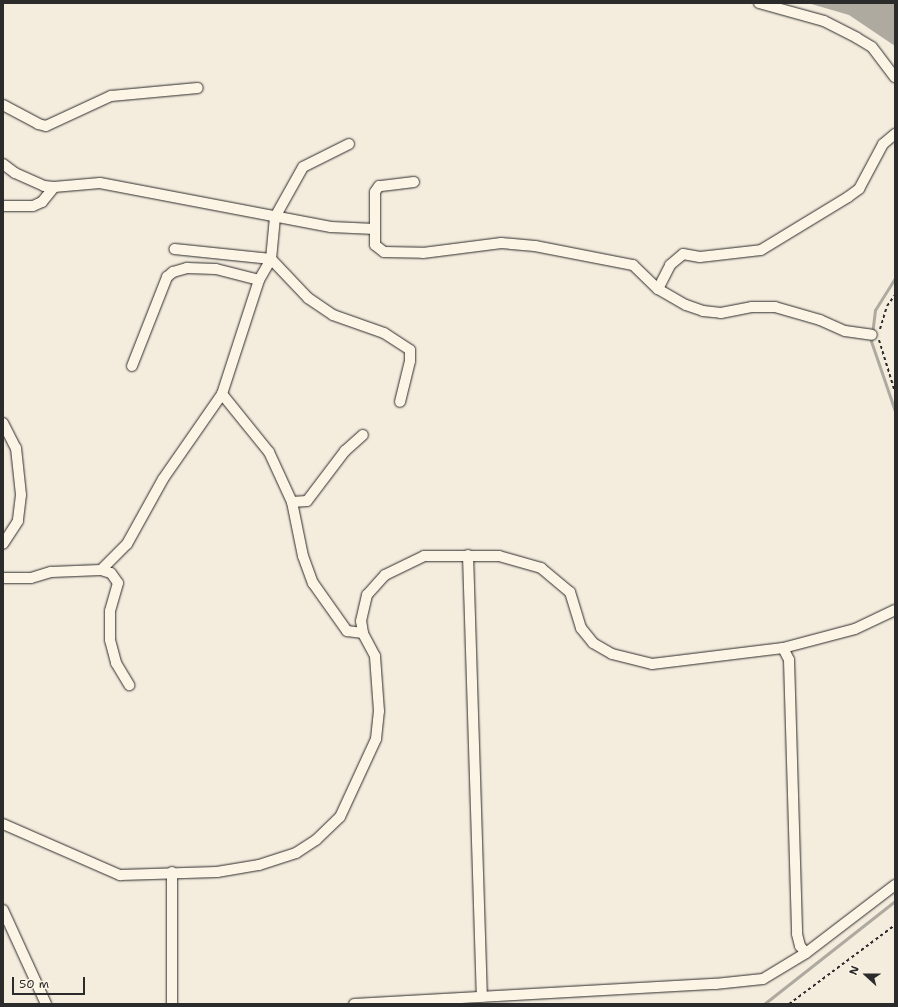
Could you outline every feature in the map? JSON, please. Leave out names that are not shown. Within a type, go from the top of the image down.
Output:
[{"type":"lane","points":[[759,3],[824,21],[857,38],[872,47],[895,77]]},
{"type":"lane","points":[[3,105],[38,124],[46,126],[111,96],[198,88]]},
{"type":"lane","points":[[658,289],[670,265],[683,254],[700,257],[761,250],[848,197],[858,188],[883,144],[895,134]]},
{"type":"lane","points":[[101,570],[127,544],[163,479],[222,394],[259,280],[271,259],[275,217],[303,167],[349,144]]},
{"type":"lane","points":[[3,164],[31,181],[54,188],[100,183],[331,227],[375,229]]},
{"type":"lane","points":[[414,182],[378,186],[373,198],[375,245],[384,252],[423,253],[501,243],[535,246],[633,265],[658,289],[686,305],[713,314],[752,307],[775,307],[820,320],[849,332],[872,335]]},
{"type":"lane","points":[[3,206],[33,206],[42,202],[54,188]]},
{"type":"lane","points":[[175,249],[271,259],[308,298],[333,315],[384,333],[410,350],[410,361],[400,402]]},
{"type":"lane","points":[[132,366],[168,277],[173,272],[187,268],[216,269],[259,280]]},
{"type":"lane","points":[[222,394],[269,452],[292,502],[303,556],[313,583],[347,631],[363,633]]},
{"type":"lane","points":[[3,423],[16,448],[21,495],[18,521],[3,544]]},
{"type":"lane","points":[[292,502],[307,501],[345,451],[363,435]]},
{"type":"lane","points":[[468,555],[482,997]]},
{"type":"lane","points":[[3,824],[120,875],[172,872],[217,872],[259,865],[296,853],[328,830],[340,817],[376,739],[379,711],[375,656],[363,633],[361,621],[367,595],[385,575],[424,556],[499,556],[541,568],[570,592],[584,634],[593,643],[626,658],[652,664],[783,648],[855,629],[895,610]]},
{"type":"lane","points":[[3,578],[31,578],[51,572],[101,570],[111,574],[118,583],[110,611],[110,640],[116,663],[129,685]]},
{"type":"lane","points":[[783,648],[789,660],[797,934],[800,946],[806,953]]},
{"type":"lane","points":[[172,872],[172,1004]]},
{"type":"lane","points":[[354,1004],[748,982],[779,971],[806,953],[895,885]]},
{"type":"lane","points":[[3,910],[46,1004]]},
{"type":"path","points":[[895,295],[887,306],[879,334],[882,354],[895,392]]},
{"type":"path","points":[[789,1004],[895,925]]},
{"type":"shaded area","points":[[808,3],[895,3],[895,46],[849,15]]},
{"type":"waterway","points":[[895,278],[875,310],[871,341],[895,411]]},
{"type":"waterway","points":[[764,1004],[895,901]]}]
